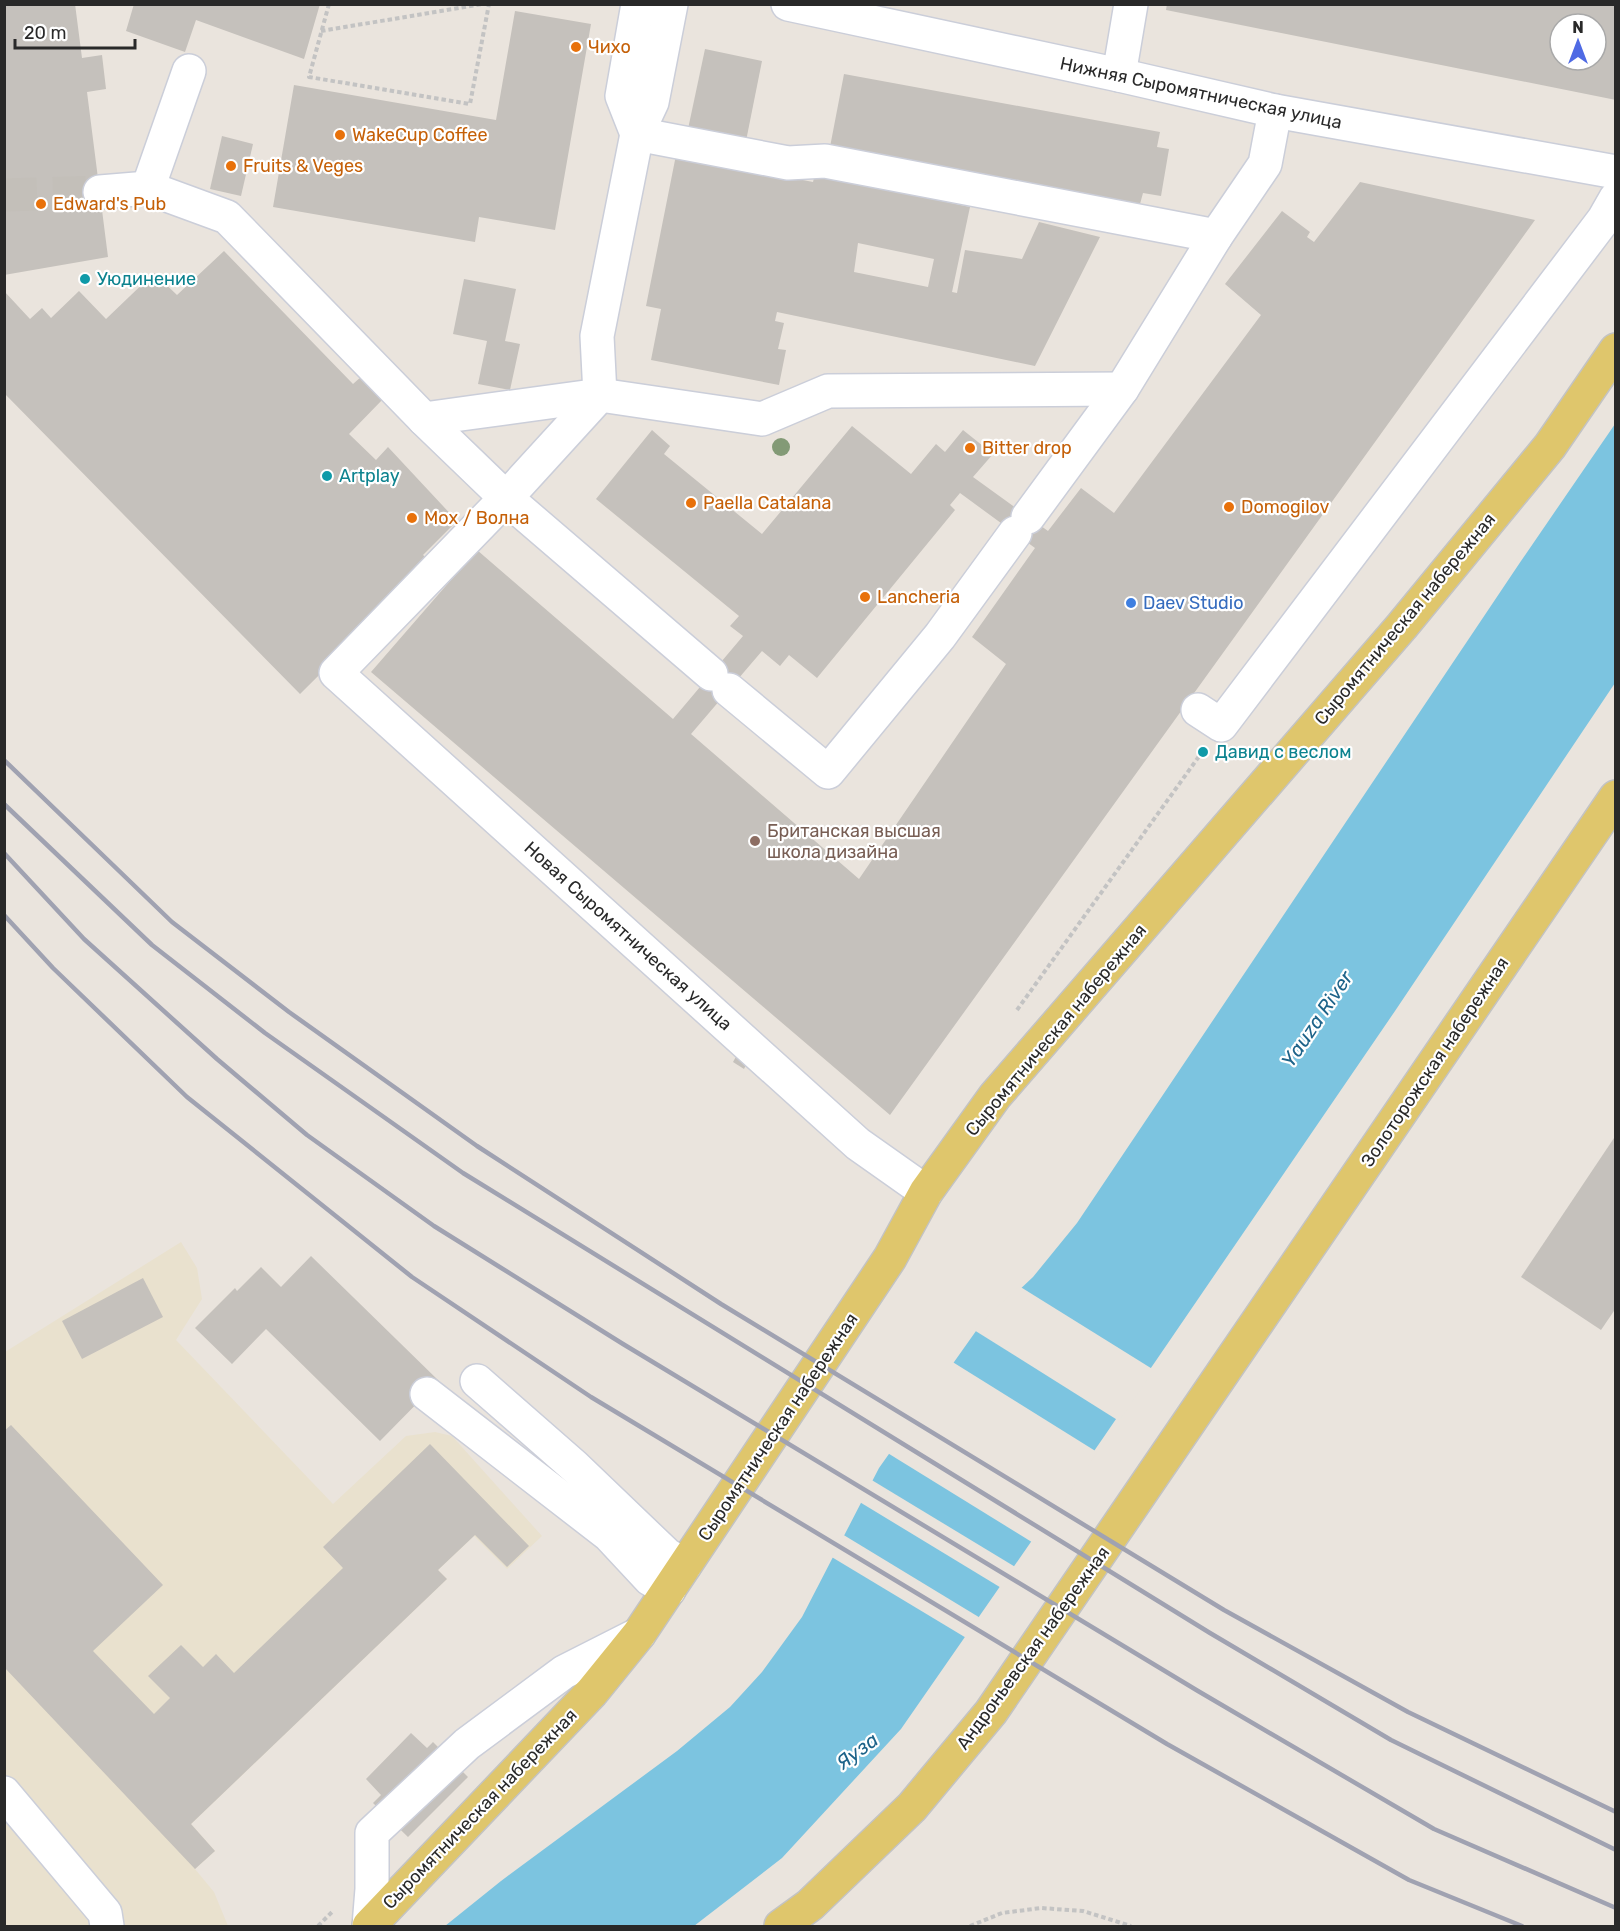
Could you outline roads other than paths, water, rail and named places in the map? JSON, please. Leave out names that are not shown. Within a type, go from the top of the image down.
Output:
[{"type":"main road","name":"Сыромятническая набережная","points":[[369,1926],[592,1692],[639,1634],[890,1258],[926,1192],[995,1096],[1394,635],[1550,446],[1616,350]]},
{"type":"main road","name":"Золоторожская набережная","points":[[1146,1486],[1616,797]]},
{"type":"main road","name":"Андроньевская набережная","points":[[781,1926],[802,1916],[912,1808],[991,1712],[1146,1486]]},
{"type":"street","points":[[638,4],[622,96],[638,134]]},
{"type":"street","points":[[506,498],[600,395],[597,336],[638,134],[652,102],[671,4]]},
{"type":"street","name":"Нижняя Сыромятническая улица","points":[[788,4],[1275,111],[1616,172]]},
{"type":"street","points":[[1119,75],[1131,4]]},
{"type":"street","points":[[148,188],[189,71]]},
{"type":"street","points":[[100,192],[148,188],[227,217],[424,419],[506,498],[828,772],[940,636],[1122,389],[1216,236],[1265,164],[1275,111]]},
{"type":"street","points":[[638,134],[788,163],[825,161],[1216,236]]},
{"type":"street","points":[[1198,710],[1221,725],[1604,219],[1616,198]]},
{"type":"street","points":[[424,419],[600,395],[762,419],[828,391],[1122,389]]},
{"type":"street","name":"Новая Сыромятническая улица","points":[[506,498],[336,673],[858,1144],[926,1192]]},
{"type":"street","points":[[427,1394],[609,1535],[650,1579],[677,1577],[667,1556],[574,1466],[477,1381]]},
{"type":"street","points":[[369,1926],[372,1889],[372,1833],[467,1744],[564,1672],[639,1634]]},
{"type":"street","points":[[4,1793],[105,1912],[107,1926]]},
{"type":"water","points":[[1615,424],[1615,683],[1395,1011],[901,1729],[782,1858],[694,1926],[445,1926],[501,1881],[677,1751],[730,1707],[762,1672],[802,1617],[879,1468],[976,1331],[1033,1277],[1077,1223]]},
{"type":"tunnel","points":[[4,195],[100,192]]},
{"type":"railway","points":[[4,760],[172,922],[289,1012],[477,1146],[721,1304],[1224,1610],[1408,1712],[1616,1812]]},
{"type":"railway","points":[[4,804],[152,945],[265,1033],[463,1173],[1210,1633],[1391,1740],[1616,1850]]},
{"type":"railway","points":[[4,853],[84,939],[217,1059],[307,1135],[434,1226],[623,1344],[1198,1691],[1434,1829],[1616,1908]]},
{"type":"railway","points":[[4,915],[53,968],[187,1097],[412,1277],[591,1397],[1167,1744],[1409,1880],[1522,1926]]},
{"type":"place","name":"Чихо","points":[[576,47]]},
{"type":"place","name":"WakeCup Coffee","points":[[340,135]]},
{"type":"place","name":"Fruits & Veges","points":[[231,166]]},
{"type":"place","name":"Edward's Pub","points":[[41,204]]},
{"type":"place","name":"Уюдинение","points":[[85,279]]},
{"type":"place","name":"Bitter drop","points":[[970,448]]},
{"type":"place","name":"Artplay","points":[[327,476]]},
{"type":"place","name":"Paella Catalana","points":[[691,503]]},
{"type":"place","name":"Domogilov","points":[[1229,507]]},
{"type":"place","name":"Мох / Волна","points":[[412,518]]},
{"type":"place","name":"Lancheria","points":[[865,597]]},
{"type":"place","name":"Daev Studio","points":[[1131,603]]},
{"type":"place","name":"Давид с веслом","points":[[1203,752]]},
{"type":"place","name":"Британская высшая школа дизайна","points":[[755,841]]},
{"type":"water label","name":"Yauza River","points":[[1317,1019]]},
{"type":"water label","name":"Яуза","points":[[857,1751]]}]
